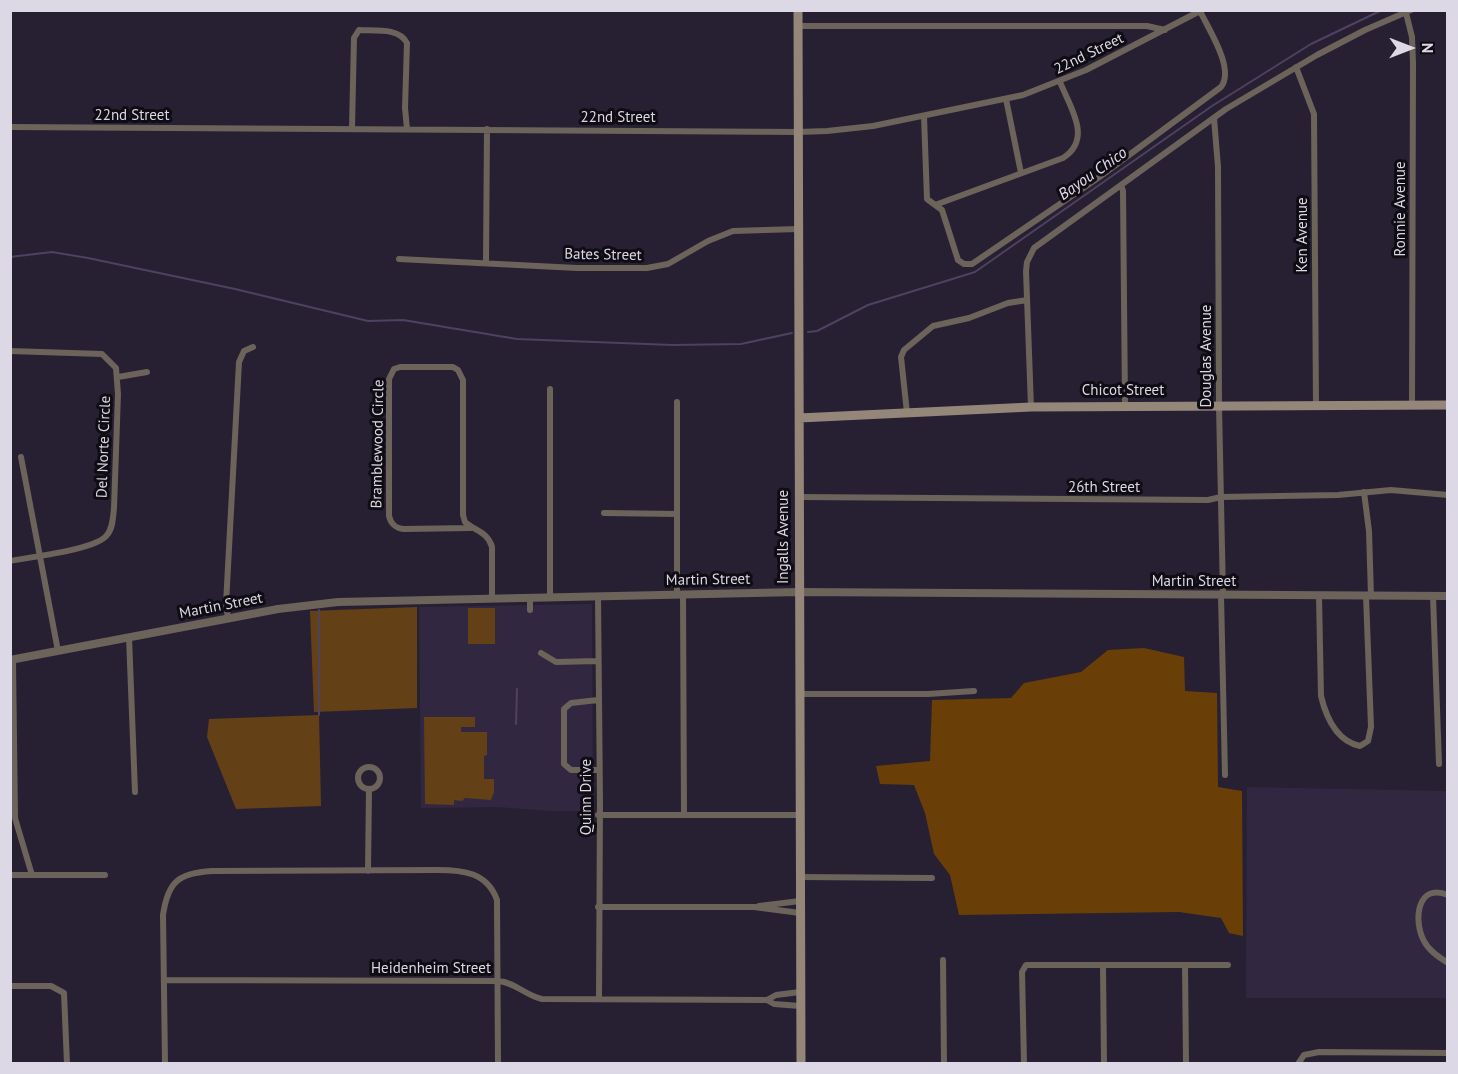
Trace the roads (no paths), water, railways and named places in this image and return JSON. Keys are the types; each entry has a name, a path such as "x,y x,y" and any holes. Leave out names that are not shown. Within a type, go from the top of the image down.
{"main road":[{"name":"Ingalls Avenue","path":"798,10 801,1064"},
{"name":"Chicot Street","path":"799,418 1030,407 1448,405"}],"street":[{"path":"924,116 925,190 928,201 942,210 958,260 964,264 972,264 1042,217 1221,87 1226,78 1224,64 1201,11"},
{"name":"22nd Street","path":"10,127 798,132 856,129 1006,99 1060,82 1201,11"},
{"path":"1030,407 1027,262 1034,248 1214,118 1256,91 1365,30 1408,12"},
{"name":"Ronnie Avenue","path":"1408,12 1413,63 1412,406"},
{"path":"798,26 1147,26 1165,30"},
{"path":"352,128 354,38 359,30 397,34 402,36 407,43 405,108 407,129"},
{"name":"Ken Avenue","path":"1296,67 1314,114 1316,406"},
{"path":"935,205 1063,158 1074,150 1079,131 1060,82"},
{"path":"1006,99 1021,173"},
{"name":"Douglas Avenue","path":"1214,118 1218,178 1225,775"},
{"path":"486,262 487,129"},
{"path":"1121,185 1125,272 1125,406"},
{"name":"Bates Street","path":"399,259 577,268 647,268 668,264 708,241 733,231 798,229"},
{"path":"907,413 901,357 904,350 940,322 969,318 995,307 1027,300"},
{"path":"228,618 226,604 239,362 244,351 253,347"},
{"name":"Del Norte Circle","path":"10,351 98,353 113,363 118,376 114,508 111,530 104,539 96,544 10,561"},
{"name":"Bramblewood Circle","path":"453,367 462,374 463,524 456,528 404,529 390,522 389,379 394,369 453,367"},
{"path":"118,376 147,372"},
{"path":"550,388 550,597"},
{"path":"676,402 684,814"},
{"path":"21,457 58,651"},
{"name":"26th Street","path":"799,497 1208,500 1221,497 1338,495 1391,490 1448,495"},
{"path":"1318,596 1321,696 1324,709 1328,720 1346,739 1360,746 1368,741 1371,727 1369,531 1364,492"},
{"path":"604,513 677,514"},
{"name":"Bramblewood Circle","path":"463,524 484,533 490,540 492,599"},
{"name":"Martin Street","path":"12,660 278,609 338,602 800,592 1448,596"},
{"name":"Quinn Drive","path":"598,596 599,999"},
{"path":"1433,596 1439,764"},
{"path":"530,598 530,610"},
{"path":"129,637 135,792"},
{"path":"540,653 556,662 598,661"},
{"path":"12,660 15,818 32,875"},
{"path":"800,694 928,694 974,691"},
{"path":"598,700 571,703 564,709 564,764 571,770 599,770"},
{"path":"368,871 369,789"},
{"path":"598,815 801,815"},
{"path":"165,1064 163,915 167,894 177,880 188,874 212,871 469,872 482,878 489,885 497,900 498,1064"},
{"path":"10,875 105,875"},
{"path":"800,877 932,878"},
{"path":"1448,895 1442,893 1427,896 1418,907 1417,916 1424,941 1429,949 1448,963"},
{"path":"598,907 754,907 800,901"},
{"path":"754,907 800,914"},
{"path":"943,960 945,1064"},
{"path":"1185,965 1186,1064"},
{"path":"1024,1064 1022,972 1024,967 1228,965"},
{"path":"1103,966 1104,1064"},
{"name":"Heidenheim Street","path":"164,980 498,981 512,984 542,999 767,1000 774,1004 800,1006"},
{"path":"10,986 51,986 60,990 65,997 67,1064"},
{"path":"767,1000 776,995 800,992"},
{"path":"1298,1064 1301,1058 1309,1053 1448,1053"}],"waterway":[{"name":"Bayou Chico","path":"808,332 817,331 868,305 975,272 1212,106 1311,44 1382,10"},
{"path":"10,257 52,252 235,289 368,321 403,320 517,339 672,345 741,344 792,333"},
{"path":"319,610 319,715"},
{"path":"516,724 517,689"}]}
